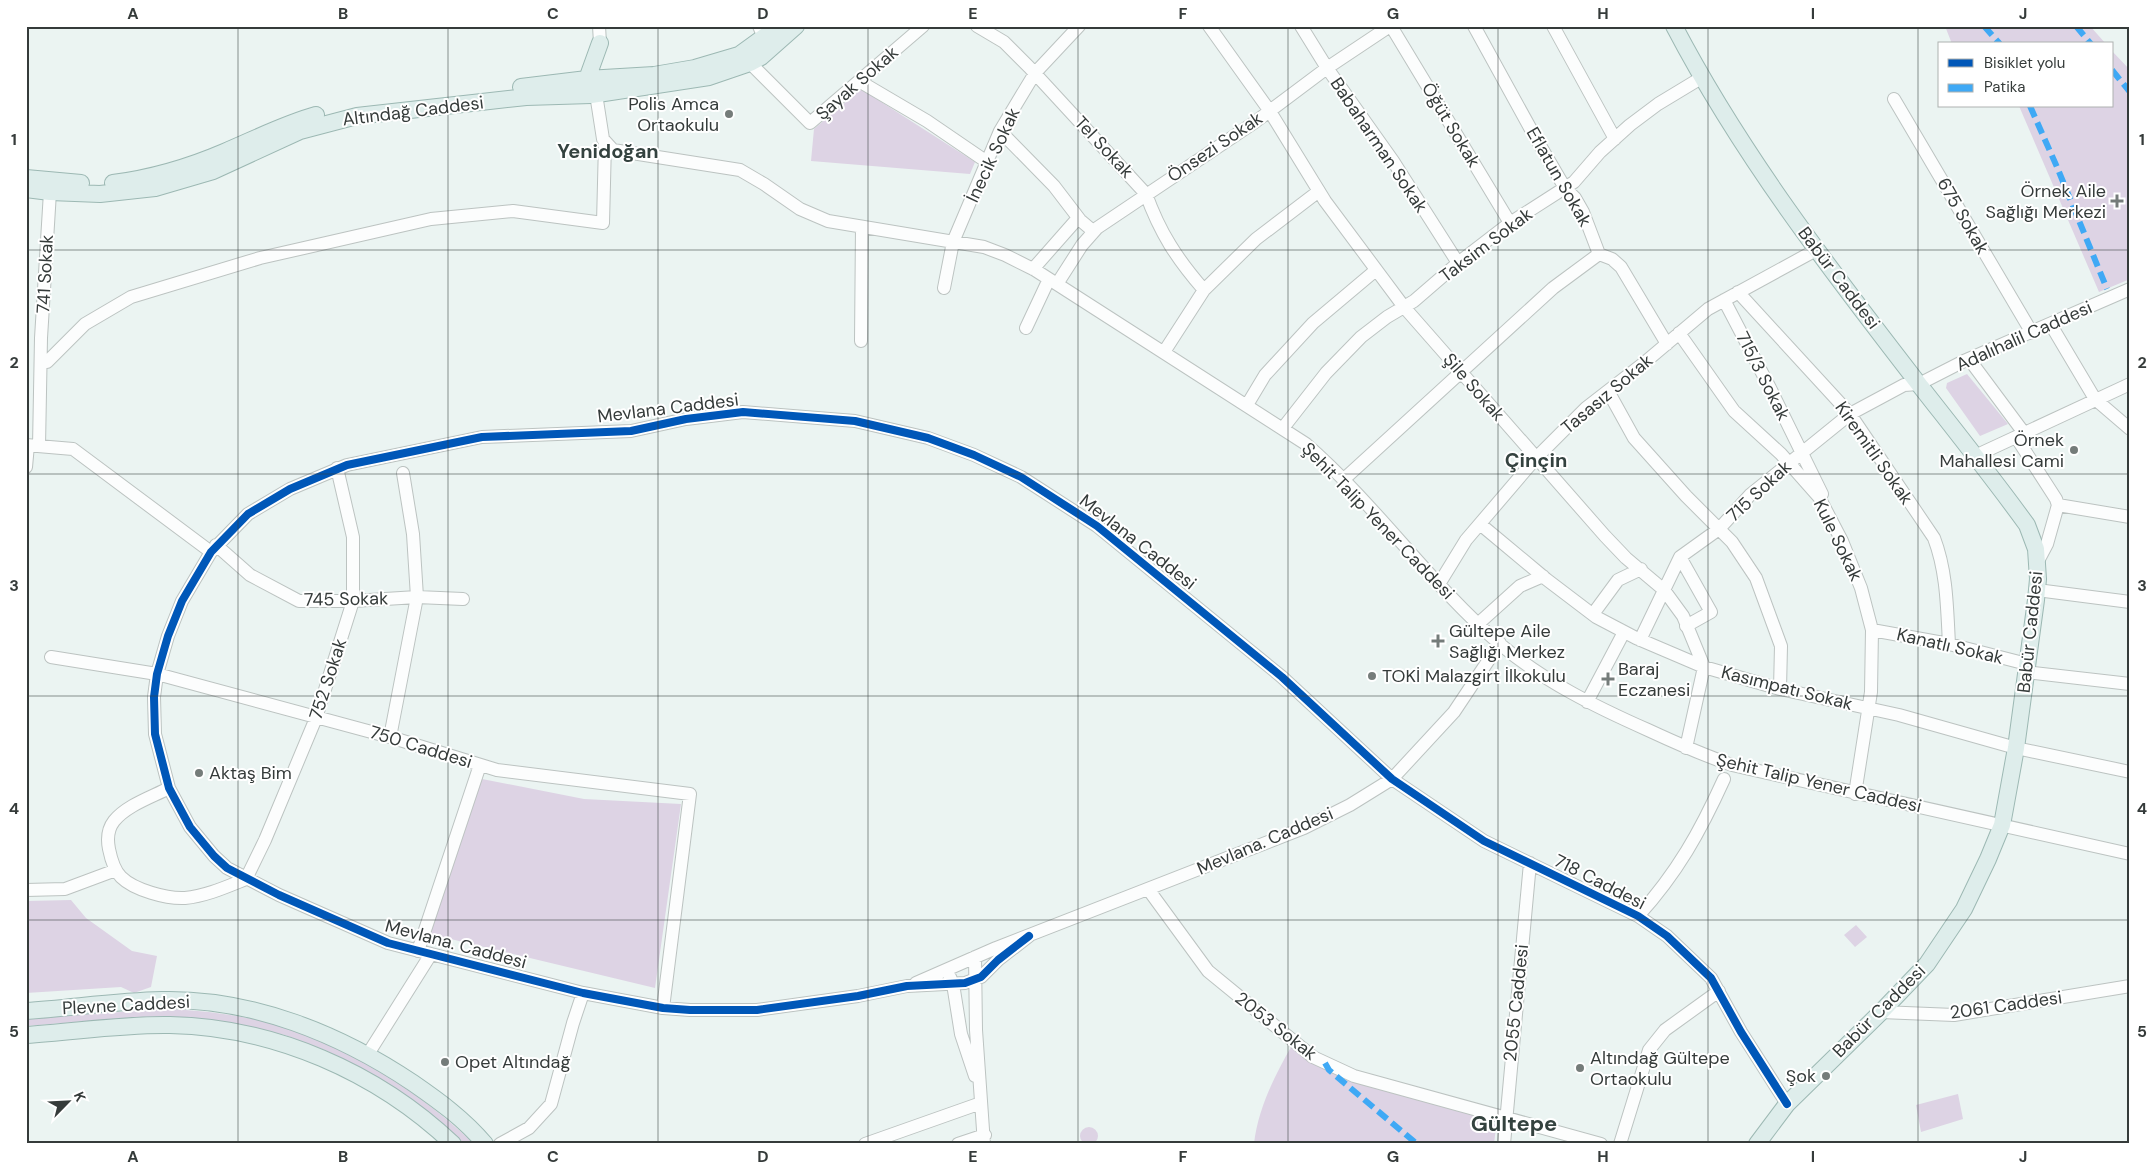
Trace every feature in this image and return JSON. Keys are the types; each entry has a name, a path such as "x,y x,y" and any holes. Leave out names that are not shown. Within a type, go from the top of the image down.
{"main road":[{"name":"Altındağ Caddesi","path":"26,189 100,194 168,185 213,171 293,134 357,116 533,97 596,88 695,68 738,55 762,32 779,26"},
{"name":"Altındağ Caddesi","path":"26,178 77,183 118,182 165,172 196,162 288,124 328,111 357,106 687,82 710,77 750,63 761,57 796,26"},
{"name":"Babür Caddesi","path":"1674,26 1701,78 1754,161 1816,250 2027,525 2034,541 2037,562 2037,590 2027,668 2016,748 2002,825 1964,909 1941,945 1920,971 1882,1012 1788,1104 1757,1144"},
{"path":"596,88 600,43"},
{"name":"Plevne Caddesi","path":"26,1011 162,1000 200,1002 262,1012 342,1040 368,1054 443,1103 485,1144"},
{"name":"Plevne Caddesi","path":"26,1035 172,1025 223,1031 272,1041 316,1055 365,1079 438,1129 453,1144"}],"street":[{"path":"599,26 600,43"},
{"name":"Şayak Sokak","path":"750,63 810,123 923,26"},
{"name":"Tel Sokak","path":"977,26 1004,42 1146,194 1156,220 1178,260 1204,290"},
{"name":"İnecik Sokak","path":"944,288 954,242 1000,131 1035,73 1079,26"},
{"name":"Şile Sokak","path":"1209,26 1269,110 1319,191 1404,307 1604,536 1626,558 1664,590 1683,616 1704,667"},
{"name":"Babaharman Sokak","path":"1301,26 1327,68 1393,161 1458,263"},
{"name":"Önsezi Sokak","path":"1026,328 1053,281 1093,231 1255,122 1327,68 1390,26"},
{"name":"Öğüt Sokak","path":"1390,26 1510,223"},
{"name":"Eflatun Sokak","path":"1474,26 1534,135 1583,212 1599,254"},
{"path":"1554,26 1615,138"},
{"name":"Taksim Sokak","path":"1283,428 1312,389 1343,355 1380,322 1421,296 1458,263 1510,223 1566,188 1580,176 1600,152 1615,138 1658,104 1701,78"},
{"path":"859,81 926,121 987,162"},
{"path":"47,362 85,324 131,297 260,258 431,219 513,211 603,223 605,143 600,130 596,88"},
{"name":"675 Sokak","path":"1894,99 2032,332"},
{"path":"1000,131 1054,186 1078,218 1093,231"},
{"name":"Şehit Talip Yener Caddesi","path":"605,143 613,150 740,170 795,206 828,221 954,242 994,251 1033,269 1247,404 1312,449 1439,584 1500,643 1556,684 1587,702 1686,748 1732,765 2130,854"},
{"path":"1164,352 1204,290 1256,239 1319,191"},
{"name":"741 Sokak","path":"26,466 31,445 41,338 50,192"},
{"path":"1033,269 1078,218"},
{"path":"861,341 862,226"},
{"name":"Tasasız Sokak","path":"1439,584 1466,540 1536,458 1586,408 1708,309 1816,250"},
{"path":"1343,480 1553,288 1599,254 1612,259 1620,268 1667,344"},
{"path":"1247,404 1265,375 1313,323 1376,270"},
{"name":"Adalıhalil Caddesi","path":"1919,384 1969,359 2051,325 2130,289"},
{"name":"Kiremitli Sokak","path":"1738,292 1850,414 1934,538 1941,558 1949,644"},
{"name":"715/3 Sokak","path":"1724,300 1822,493 1828,514"},
{"path":"2051,325 2096,399 2130,429"},
{"name":"Kule Sokak","path":"1679,333 1734,411 1789,462 1819,497 1842,541 1861,588 1872,630 1870,708 1855,794"},
{"path":"1969,359 2020,435 2056,499 2058,505 2048,544 2037,562"},
{"name":"715 Sokak","path":"1640,640 1680,557 1719,529 1750,495 1850,414 1904,385 1919,384"},
{"path":"1975,456 2130,384"},
{"path":"1608,391 1634,438 1686,496 1732,542 1756,578 1773,618 1781,646 1780,690"},
{"name":"Mevlana Caddesi","path":"214,548 258,506 336,468 380,457 482,437 631,431 686,419 743,412 855,422 928,438 974,455 1021,477 1097,526 1282,677 1392,779"},
{"name":"745 Sokak","path":"31,445 73,449 250,575 299,601 353,601 417,597 463,599"},
{"name":"752 Sokak","path":"246,878 265,840 316,718 353,601 353,537 336,468"},
{"path":"390,737 417,597 413,534 403,473"},
{"path":"2058,505 2130,517"},
{"name":"Kasımpatı Sokak","path":"1480,524 1593,614 1640,640 1704,667 1780,690 1870,708 2016,748 2130,772"},
{"name":"Mevlana. Caddesi","path":"214,548 175,617 168,636 157,674 154,697 155,734 169,788 181,812 202,842 227,868 246,878 388,943 583,994 664,1008 690,1010 757,1010 858,996 907,986 953,984 976,979 1029,936"},
{"path":"1680,557 1711,612 1686,626"},
{"path":"1593,614 1618,580 1641,569"},
{"path":"1479,623 1520,586 1543,576"},
{"path":"2037,590 2130,602"},
{"name":"Kanatlı Sokak","path":"1872,630 1949,644 2027,668 2130,684"},
{"path":"1587,702 1624,632"},
{"name":"Mevlana. Caddesi","path":"907,986 975,957 1304,828 1350,805 1392,779 1454,712 1500,643"},
{"name":"750 Caddesi","path":"51,657 157,674 390,737 496,770 690,794 664,1008"},
{"path":"1686,748 1704,667"},
{"path":"418,951 480,765"},
{"name":"718 Caddesi","path":"1392,779 1484,841 1638,916 1668,936 1711,978 1741,1032 1788,1104"},
{"path":"1638,916 1667,882 1704,824 1724,780"},
{"path":"169,788 129,809 113,821 107,839 110,857 121,878 146,892 184,898 215,892 246,878"},
{"name":"2055 Caddesi","path":"1504,1144 1504,1118 1530,863"},
{"path":"26,890 65,889 116,870"},
{"name":"2053 Sokak","path":"1148,889 1208,971 1313,1057 1354,1076 1601,1144"},
{"path":"368,1054 431,954"},
{"path":"958,1144 984,1139 975,1012 975,957"},
{"path":"947,970 953,984 961,1034 980,1090"},
{"name":"2061 Caddesi","path":"1882,1012 1954,1015 2130,986"},
{"path":"1620,1144 1649,1050 1665,1030 1719,991"},
{"path":"500,1144 529,1128 551,1104 573,1023 583,994"},
{"path":"865,1144 981,1103"}],"shaded area":[{"path":"1945,26 2090,26 2104,42 1996,41 1951,42"},
{"path":"2114,53 2130,70 2130,279 2099,292 2020,108 2114,108"},
{"path":"861,89 975,162 970,174 811,161 814,129"},
{"path":"1967,374 2008,424 1980,436 1946,388 1947,383"},
{"path":"482,779 584,799 681,804 655,988 430,934"},
{"path":"71,900 86,918 132,951 157,956 151,987 134,993 121,987 26,993 26,901"},
{"path":"1856,925 1867,937 1855,947 1844,935"},
{"path":"169,1009 220,1013 254,1019 303,1032 342,1050 402,1086 432,1107 474,1144 463,1144 368,1072 325,1050 285,1035 202,1019 174,1017 137,1017 26,1026 26,1018"},
{"path":"1291,1047 1341,1078 1492,1120 1496,1127 1494,1144 1254,1144 1263,1106"},
{"path":"1958,1094 1963,1119 1921,1132 1916,1105"},
{"path":"1089,1127 1095,1130 1098,1136 1095,1142 1089,1145 1083,1142 1080,1136 1083,1130"}],"marked path":[{"path":"1984,26 1998,42"},
{"path":"2076,26 2089,42"},
{"path":"2114,72 2130,92"},
{"path":"2031,108 2107,289"},
{"path":"1325,1063 1329,1070 1417,1144"}],"cycle path":[{"path":"1029,936 998,960 981,977 965,983 907,986 858,996 757,1010 663,1008 583,993 388,943 279,895 227,868 214,856 190,827 169,788 155,734 154,697 157,674 168,636 182,601 211,552 248,514 290,489 347,465 482,437 631,431 686,419 743,412 855,421 928,438 974,455 1021,477 1097,526 1282,677 1392,779 1484,841 1638,916 1667,936 1711,978 1741,1032 1787,1104"}],"place":[{"name":"Polis Amca Ortaokulu","path":"729,114"},
{"name":"Örnek Aile Sağlığı Merkezi","path":"2117,201"},
{"name":"Örnek Mahallesi Cami","path":"2074,450"},
{"name":"Gültepe Aile Sağlığı Merkez","path":"1438,641"},
{"name":"TOKİ Malazgirt İlkokulu","path":"1372,676"},
{"name":"Baraj Eczanesi","path":"1608,679"},
{"name":"Aktaş Bim","path":"199,773"},
{"name":"Opet Altındağ","path":"445,1062"},
{"name":"Altındağ Gültepe Ortaokulu","path":"1580,1068"},
{"name":"Şok","path":"1826,1076"}],"district":[{"name":"Yenidoğan","path":"608,151"},
{"name":"Çinçin","path":"1536,460"},
{"name":"Gültepe","path":"1514,1123"}]}
